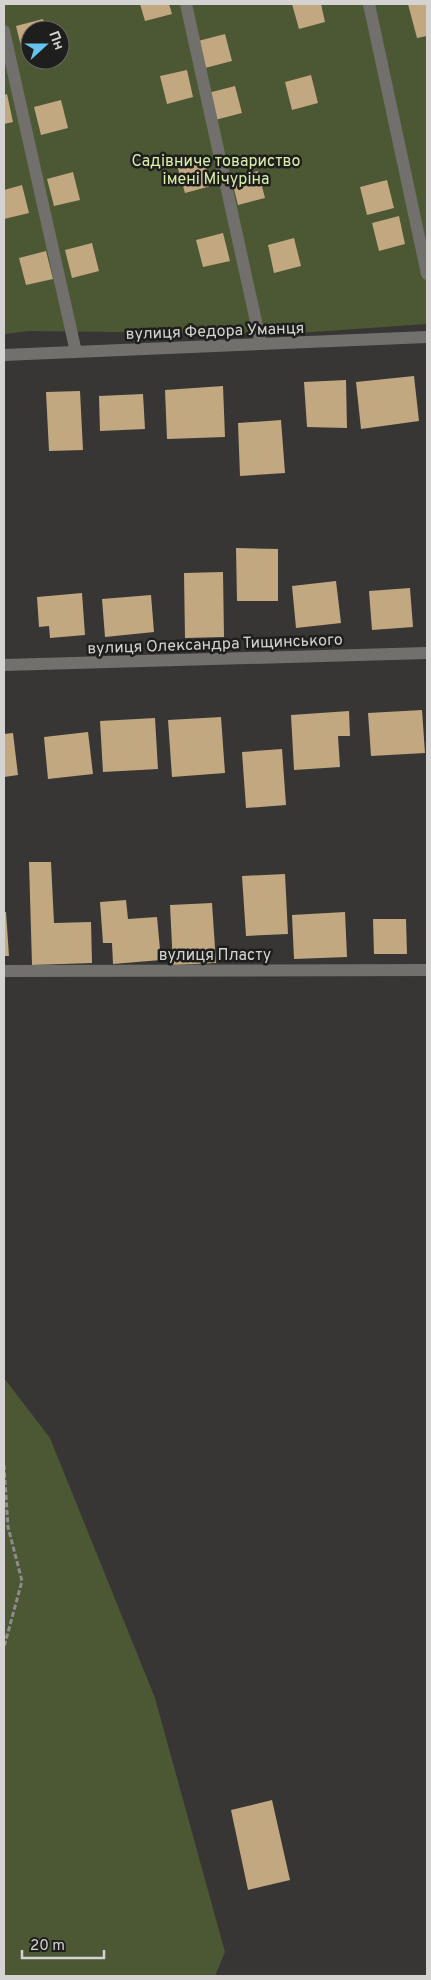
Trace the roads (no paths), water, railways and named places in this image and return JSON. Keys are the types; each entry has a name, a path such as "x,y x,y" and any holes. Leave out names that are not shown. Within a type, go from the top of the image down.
{"street":[{"path":"186,4 261,344"},
{"path":"369,4 427,274"},
{"path":"4,31 76,352"},
{"name":"вулиця Федора Уманця","path":"4,355 427,337"},
{"name":"вулиця Олександра Тищинського","path":"4,664 427,653"},
{"name":"вулиця Пласту","path":"4,971 427,970"}],"park label":[{"name":"Садівниче товариство імені Мічуріна","path":"216,169"}]}
